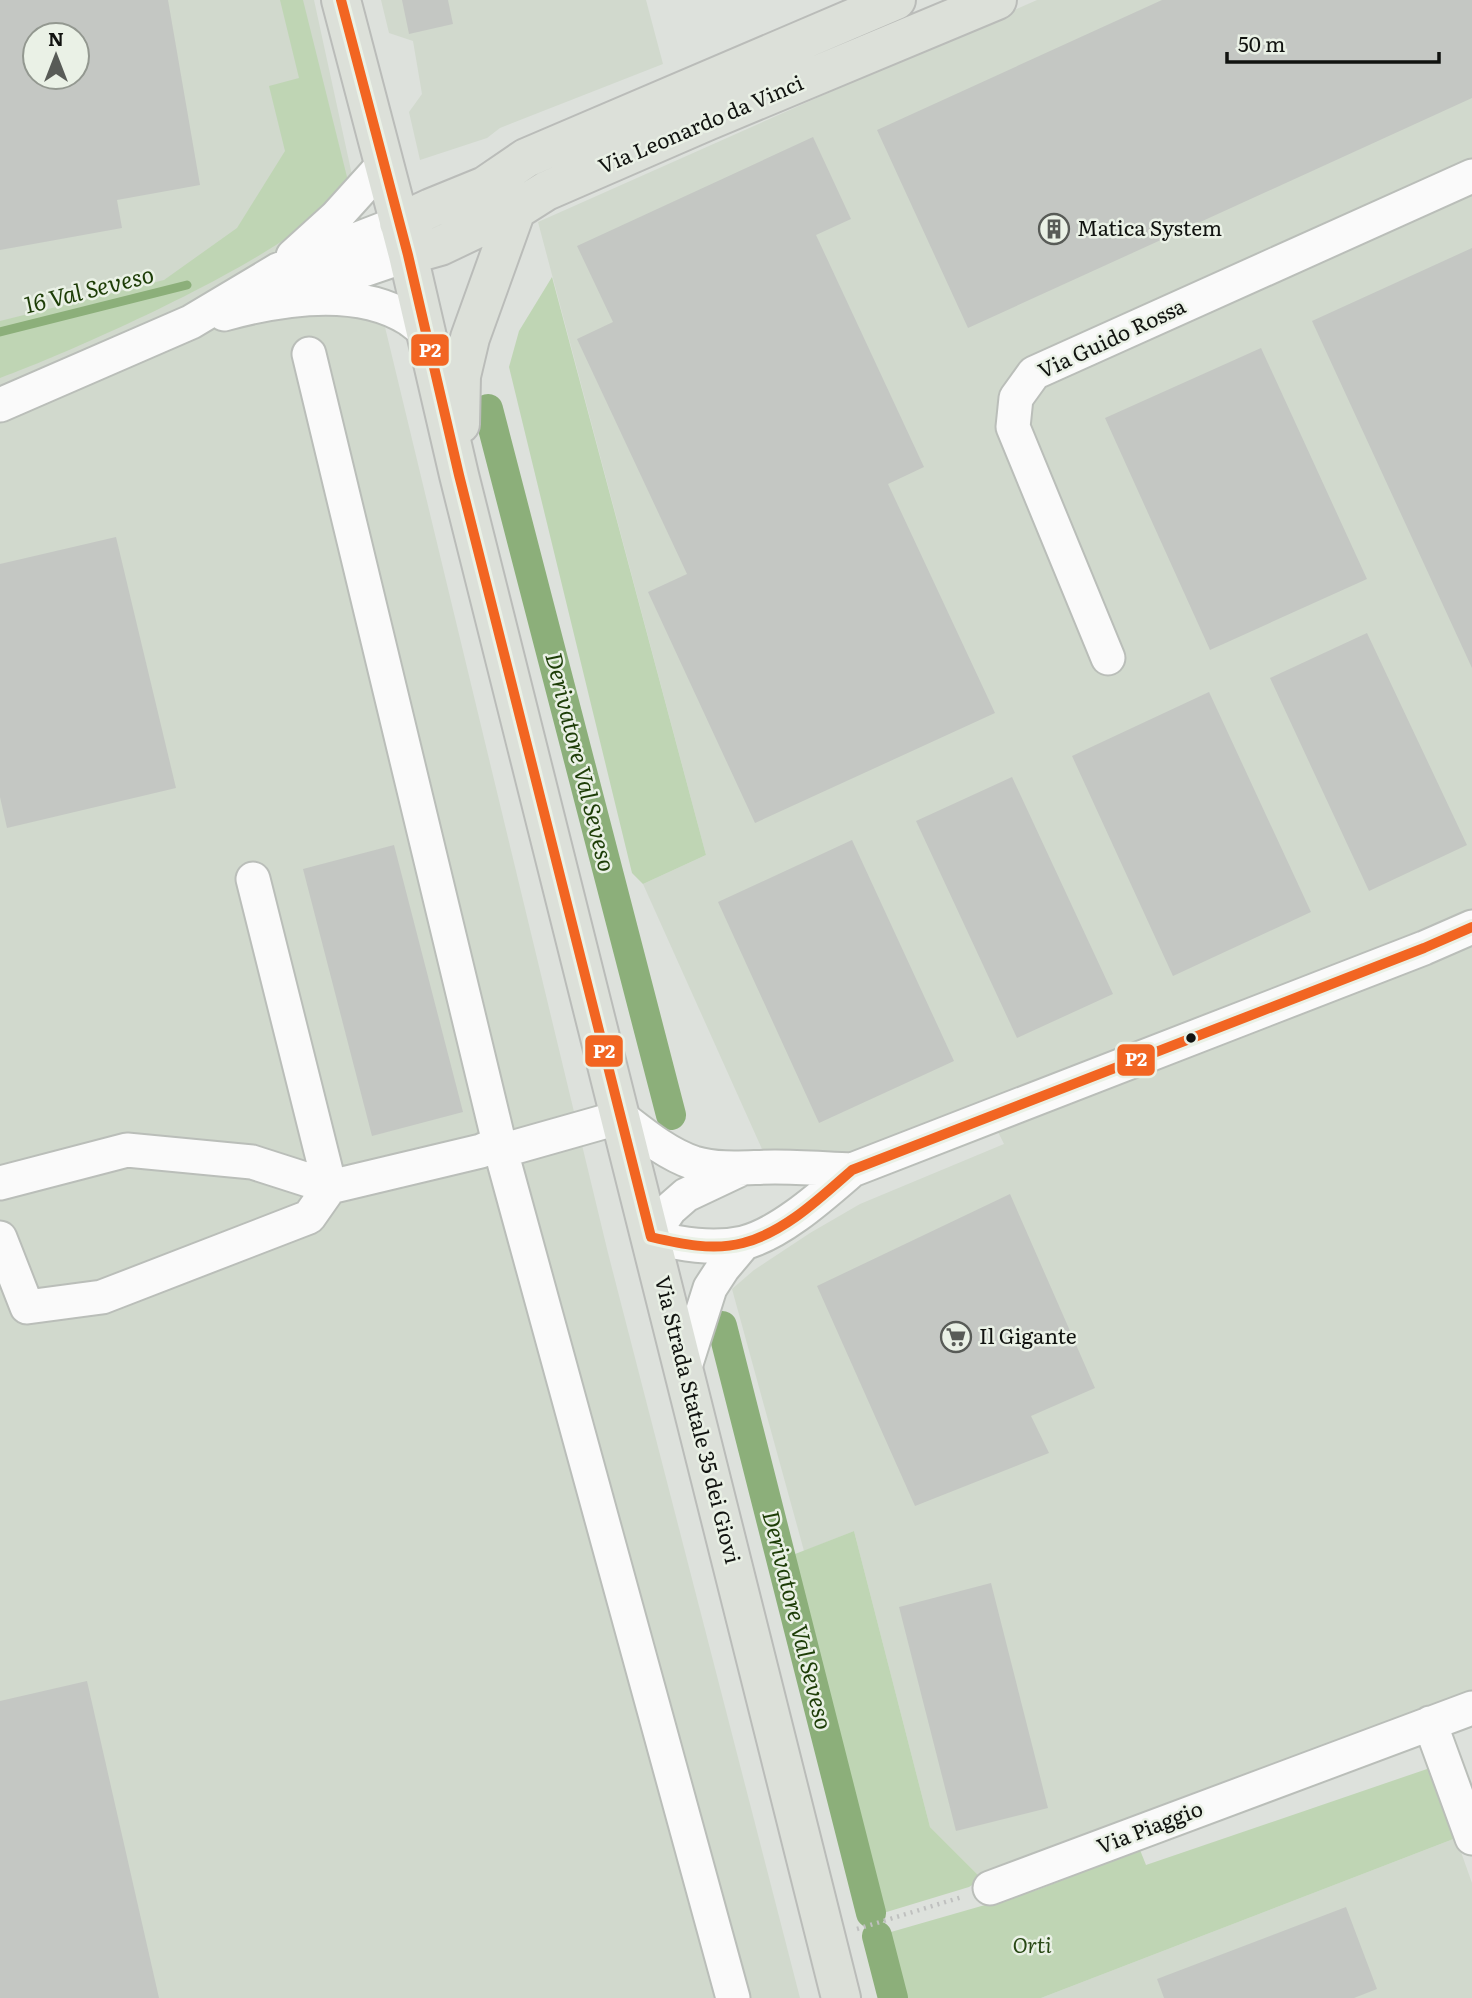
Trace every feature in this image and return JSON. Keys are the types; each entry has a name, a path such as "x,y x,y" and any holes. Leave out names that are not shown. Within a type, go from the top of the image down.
{"main road":[{"path":"341,0 403,239 459,475"},
{"name":"Via Leonardo da Vinci","path":"403,239 431,208 485,186 526,158 897,0"},
{"name":"Via Leonardo da Vinci","path":"403,239 440,246 516,210 546,191 997,0"},
{"path":"459,475 461,376 470,338 516,210"},
{"name":"Via Strada Statale 35 dei Giovi","path":"459,475 841,1998"}],"street":[{"path":"0,405 191,322 278,270 336,217 383,165"},
{"name":"Via Guido Rossa","path":"1108,658 1013,427 1016,398 1034,373 1472,176"},
{"path":"278,270 403,239"},
{"path":"191,322 259,304 403,239"},
{"path":"259,304 313,299 372,303 408,318 426,332"},
{"path":"309,354 500,1147 733,1998"},
{"path":"0,1238 27,1307 102,1297 309,1217 330,1187 253,879"},
{"path":"741,1169 686,1195 670,1209 651,1237 693,1245 744,1243 796,1216 852,1170 1472,927"},
{"path":"0,1183 127,1150 252,1163 330,1187 621,1117 676,1155 715,1168 852,1170"},
{"path":"684,1370 710,1288 744,1243"},
{"name":"Via Piaggio","path":"990,1888 1472,1708"},
{"path":"1430,1723 1472,1838"}],"path":[{"path":"825,1938 990,1888"}],"shaded area":[{"path":"0,0 314,0 385,327 608,1253 800,1998 0,1998"},
{"path":"381,0 646,0 663,64 500,128 487,138 420,160 409,112 422,94 413,41 389,33"},
{"path":"1037,0 1472,0 1472,909 854,1159 766,1158 643,884 706,855 538,222"},
{"path":"1472,944 1472,1702 982,1879 930,1827 854,1531 804,1551 732,1289 754,1270 860,1204 1004,1144 998,1132"},
{"path":"1456,1838 1472,1883 1472,1998 1041,1998"}],"green space":[{"path":"280,0 303,0 347,177 331,202 297,231 249,262 193,292 79,346 0,378 0,321 164,280 237,228 285,151 269,86 299,78"},
{"path":"552,277 706,855 643,884 632,873 509,367 519,331"},
{"path":"854,1531 930,1827 982,1879 969,1887 880,1914 790,1556"},
{"name":"Orti","path":"1430,1768 1456,1838 1041,1998 900,1998 884,1934 1037,1890 1140,1850 1146,1865"}],"building":[{"path":"0,0 168,0 200,185 117,200 122,228 0,250"},
{"path":"402,0 448,0 453,24 409,34"},
{"name":"Matica System","path":"1162,0 1472,0 1472,98 968,328 877,130"},
{"path":"813,137 851,219 816,235 924,467 888,484 995,713 755,823 648,592 687,574 577,339 613,322 577,246"},
{"path":"1472,248 1472,668 1312,321"},
{"path":"1261,348 1367,579 1210,650 1105,418"},
{"path":"116,537 176,788 7,828 0,797 0,564"},
{"path":"1367,633 1467,845 1369,891 1270,678"},
{"path":"1209,692 1311,912 1173,976 1072,756"},
{"path":"1012,777 1113,994 1017,1038 916,821"},
{"path":"852,840 954,1061 819,1123 718,902"},
{"path":"394,845 463,1112 372,1136 303,869"},
{"name":"Il Gigante","path":"1010,1194 1095,1388 1031,1416 1049,1453 915,1506 817,1286"},
{"path":"991,1583 1048,1808 956,1831 899,1607"},
{"path":"87,1681 159,1998 0,1998 0,1701"},
{"path":"1346,1907 1377,1989 1354,1998 1164,1998 1157,1979"}],"waterway":[{"name":"16 Val Seveso","path":"0,332 187,285"},
{"name":"Derivatore Val Seveso","path":"488,409 671,1115"},
{"name":"Derivatore Val Seveso","path":"722,1326 871,1913"},
{"name":"Derivatore Val Seveso","path":"877,1936 893,1998"}],"transit line":[{"name":"P2","path":"341,0 408,255 459,475 651,1237 709,1246 732,1245 758,1238 801,1213 852,1170 1472,927"}],"place":[{"name":"Matica System","path":"1054,229"},
{"name":"Il Gigante","path":"956,1337"}]}
